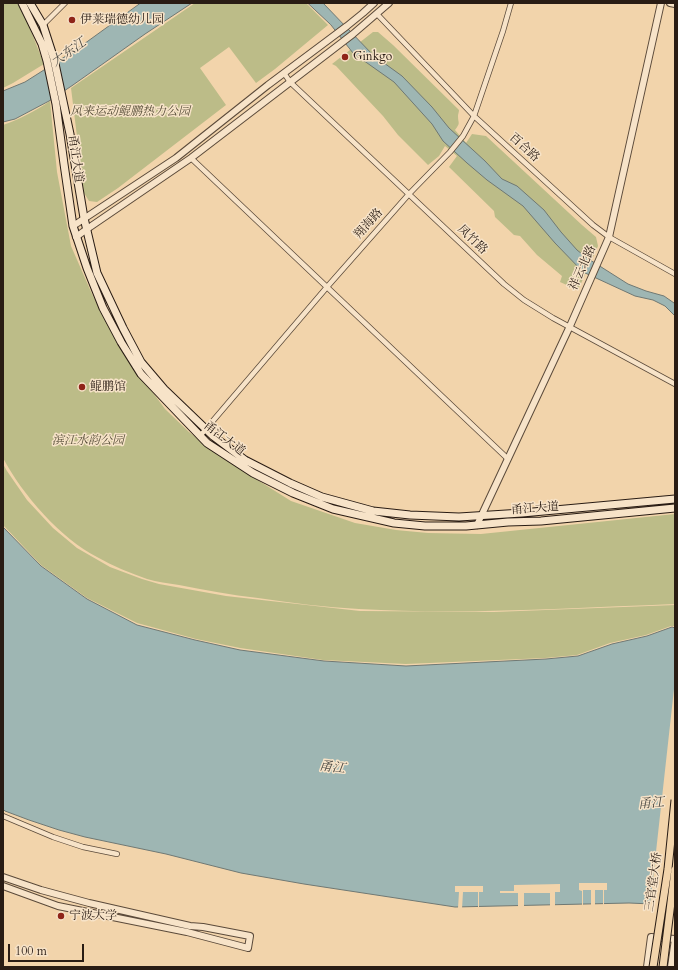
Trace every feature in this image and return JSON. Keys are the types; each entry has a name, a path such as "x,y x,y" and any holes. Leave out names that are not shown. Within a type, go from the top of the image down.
{"main road":[{"name":"甬江大道","path":"22,3 42,44 48,68 60,103 97,273 123,328 142,362 164,389 213,436 245,460 290,483 322,497 374,511 410,515 459,517 522,513 675,499"},
{"name":"甬江大道","path":"30,3 43,25 55,63 60,103 64,164 73,226 87,268 121,342 142,374 207,443 253,473 293,493 333,509 394,523 425,526 466,526 675,508"},
{"name":"三官堂大桥","path":"653,967 668,869 675,800"},
{"name":"三官堂大桥","path":"663,967 675,870"}],"street":[{"path":"43,25 65,3"},
{"path":"73,226 176,158 374,3"},
{"path":"76,237 191,158 353,34 389,3"},
{"name":"翔海路","path":"200,436 327,287 409,194 450,152 463,136 474,116 504,31 511,3"},
{"name":"祥云北路","path":"477,525 570,326 609,237 661,3"},
{"path":"670,3 675,4"},
{"name":"百合路","path":"377,14 474,116 587,220 609,237 675,274"},
{"name":"凤竹路","path":"284,73 290,82 509,288 524,300 553,318 675,384"},
{"path":"191,158 508,459"},
{"path":"3,816 53,837 83,847 117,854"},
{"path":"3,877 40,890 89,903 190,926 250,936 248,948 187,932 58,906 3,886"},
{"path":"647,967 651,937 675,939 671,967"}],"green space":[{"path":"3,3 17,3 25,16 44,64 3,88"},
{"name":"风来运动鲲鹏热力公园","path":"195,3 306,3 328,25 256,83 229,47 200,68 226,105 118,188 97,202 89,201 84,193 71,88"},
{"path":"373,32 378,32 393,45 459,110 459,124 455,130 466,143 472,134 486,136 596,237 598,246 578,290 560,282 562,276 537,255 520,236 514,235 495,217 494,211 449,167 457,156 445,146 439,156 428,165 398,135 383,116 336,66 332,64"},
{"name":"滨江水韵公园","path":"50,101 57,172 71,246 92,294 112,333 134,367 165,409 189,432 232,464 291,501 355,523 396,530 428,533 481,534 675,514 675,604 477,611 398,611 308,605 228,594 147,579 103,560 83,549 70,539 56,527 32,500 11,472 3,458 3,125 39,108"},
{"path":"3,464 27,500 53,528 77,548 110,567 159,584 226,596 360,611 494,612 675,605 675,626 646,635 610,643 577,655 545,658 406,664 323,660 240,648 196,639 137,623 87,598 41,565 3,525"}],"water":[{"path":"141,3 192,3 49,101 15,119 3,122 3,91 25,82 77,49"},
{"path":"308,3 323,3 373,55 402,76 432,107 449,128 502,179 517,186 544,210 577,250 628,284 664,296 675,304 675,316 665,306 653,300 635,296 583,272 555,243 523,206 487,180 443,141 432,124 394,82 353,53 331,25"},
{"name":"甬江","path":"3,527 41,566 87,599 137,625 240,650 324,661 406,666 546,659 578,656 612,644 647,636 672,627 675,628 675,905 629,903 455,907 241,873 166,854 85,837 59,830 5,811 3,809"}],"pier":[{"path":"675,680 675,907 650,906"},
{"path":"579,883 607,883 607,890 604,890 604,905 603,890 595,890 595,906 591,906 591,890 583,890 582,906 582,891 579,890"},
{"path":"560,884 560,892 555,892 555,907 550,907 550,893 524,893 524,907 518,908 518,893 500,893 500,891 514,891 514,885"},
{"path":"455,886 483,886 483,892 479,892 479,908 478,892 463,892 462,909 458,908 459,892 455,892"}],"place":[{"name":"伊莱瑞德幼儿园","path":"72,20"},
{"name":"Ginkgo","path":"345,57"},
{"name":"鲲鹏馆","path":"82,387"},
{"name":"宁波大学","path":"61,916"}],"water label":[{"name":"大东江","path":"69,53"}]}
